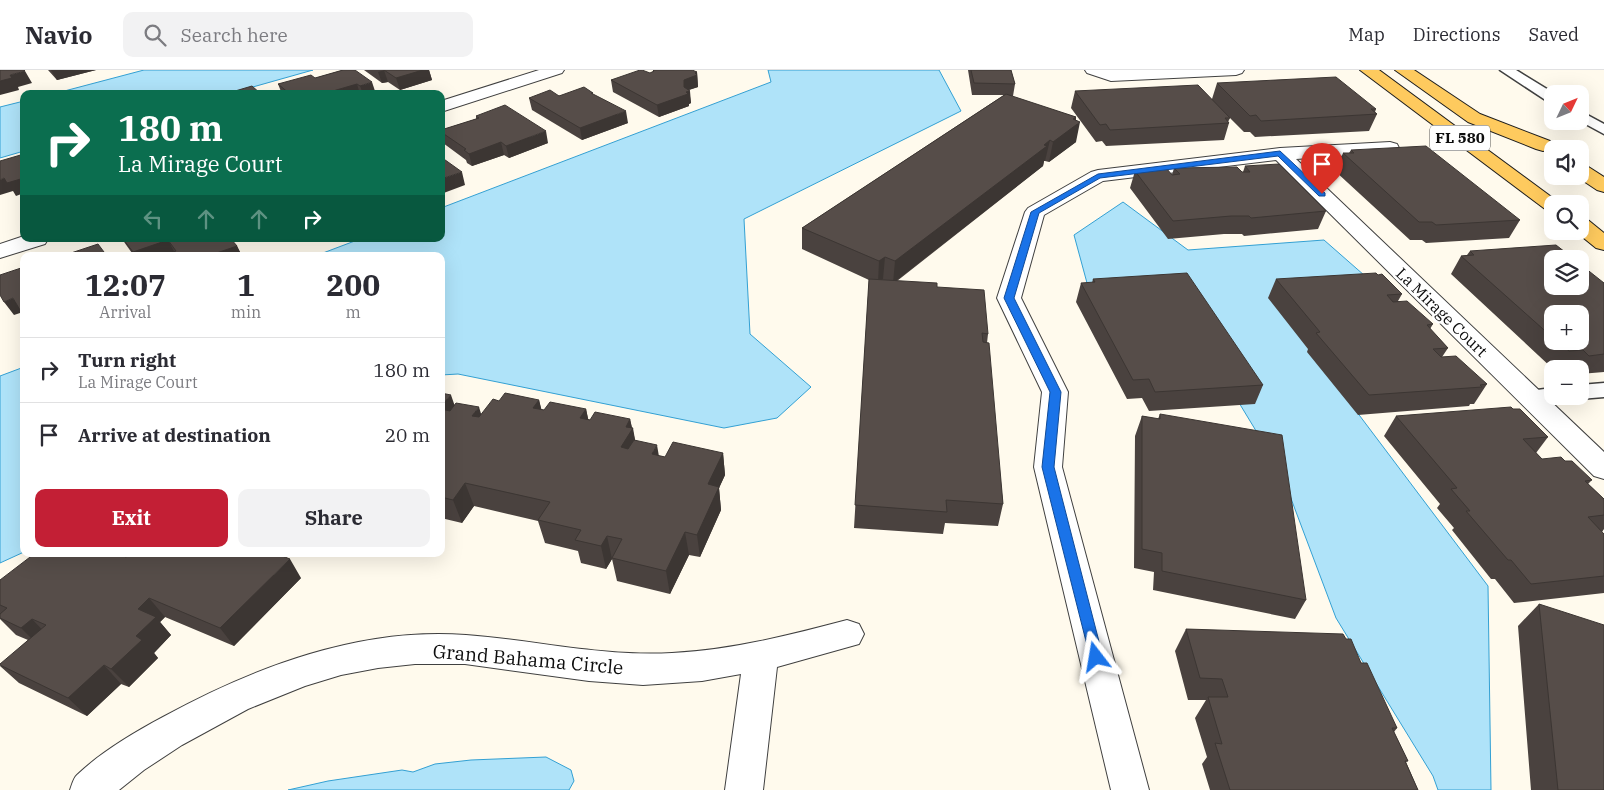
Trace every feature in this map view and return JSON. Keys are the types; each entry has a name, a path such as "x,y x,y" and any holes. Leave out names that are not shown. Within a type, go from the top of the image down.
{"main road":[{"name":"FL 580","path":"1368,70 1544,199"},
{"path":"1403,70 1474,118 1544,146"},
{"name":"FL 580","path":"1432,70 1544,145"},
{"path":"1589,176 1604,186"},
{"path":"1589,232 1604,243"}],"street":[{"path":"445,106 556,70"},
{"path":"1093,70 1111,76 1236,70"},
{"path":"1130,790 1048,467 1055,392 1009,298 1035,212 1098,176 1280,154 1390,148"},
{"name":"La Mirage Court","path":"1280,154 1541,396 1600,460"},
{"path":"0,251 28,242"},
{"name":"Grand Bahama Circle","path":"89,790 135,754 185,723 247,692 279,679 332,662 415,649 453,648 616,668 647,669 709,664 761,655 847,634"},
{"path":"744,790 761,655"}],"lane":[{"path":"1507,70 1544,93"},
{"path":"1589,121 1604,130"},
{"path":"1589,391 1604,390"}],"water":[{"path":"144,70 313,70 242,90 68,90"},
{"path":"768,70 939,70 961,111 744,219 750,334 811,387 777,418 724,428 458,374 445,375 445,252 326,252 352,242 445,242 445,206 771,82"},
{"path":"20,102 20,152 0,158 0,107"},
{"path":"1123,202 1188,250 1324,240 1397,304 1271,298 1488,586 1491,790 1438,790 1433,776 1336,618 1281,472 1176,299 1090,294 1074,235"},
{"path":"20,368 20,554 0,563 0,376"},
{"path":"546,757 571,770 574,781 569,790 288,790 328,781 402,770 413,772 435,764 471,760"}],"building":[{"path":"0,70 25,71 10,75 12,78 0,81"},
{"path":"343,70 355,70 372,82 336,90 285,90 278,84 311,75 315,78"},
{"path":"384,70 423,70 396,78"},
{"path":"640,70 650,73 653,70 692,70 697,72 695,73 697,75 684,80 684,87 690,91 686,92 688,94 657,105 611,80"},
{"path":"971,70 1011,70 1015,84 974,83"},
{"path":"1336,77 1376,109 1371,109 1377,114 1261,121 1256,115 1250,116 1217,83"},
{"path":"1198,85 1230,118 1225,118 1229,123 1110,130 1106,124 1100,125 1075,91"},
{"path":"252,86 256,90 238,90"},
{"path":"584,87 593,93 591,93 626,111 580,128 529,98 550,90 559,96"},
{"path":"1006,94 1076,117 1073,119 1080,122 1053,142 1050,140 1044,145 1047,146 895,261 885,257 879,261 802,228"},
{"path":"505,105 546,131 506,146 501,142 469,154 464,150 466,149 445,135 445,129 479,118 476,116"},
{"path":"1426,146 1520,220 1436,225 1432,222 1419,222 1343,153 1354,153 1351,150"},
{"path":"20,155 20,179 7,183 4,178 0,180 0,161"},
{"path":"445,160 462,172 445,178"},
{"path":"1279,164 1326,211 1251,218 1249,216 1231,216 1173,221 1135,171 1167,169 1172,175 1180,174 1174,168 1237,167 1242,172 1250,172 1245,166"},
{"path":"125,242 162,242 133,252"},
{"path":"169,242 234,242 237,246 220,252 173,252 176,251"},
{"path":"98,244 104,252 74,252"},
{"path":"1556,245 1562,250 1544,250 1544,295 1589,295 1589,271 1604,283 1604,354 1589,356 1583,350 1589,350 1589,305 1544,305 1544,330 1461,256 1474,255 1470,251"},
{"path":"20,268 20,310 13,298 4,302 0,295 0,275"},
{"path":"1187,273 1263,385 1155,392 1149,379 1133,380 1081,283 1095,282 1093,279"},
{"path":"1376,273 1378,275 1382,274 1402,294 1387,295 1393,302 1407,301 1433,324 1427,325 1448,348 1433,349 1441,357 1456,356 1487,384 1480,385 1482,387 1369,395 1316,333 1320,332 1276,279"},
{"path":"869,279 937,283 937,287 984,290 988,334 982,333 983,342 989,343 1003,504 946,500 947,512 855,505"},
{"path":"505,393 539,400 533,408 544,410 550,402 586,409 580,418 590,420 595,412 630,419 626,427 633,428 621,447 628,449 634,440 657,445 652,454 665,457 673,442 723,453 708,484 719,487 697,535 685,532 666,571 612,558 622,539 607,536 601,546 575,540 581,530 538,520 550,502 465,483 453,500 445,498 445,410 450,411 456,403 479,407 472,416 479,417 493,399 499,401"},
{"path":"445,394 451,395 445,402"},
{"path":"1511,407 1513,409 1520,409 1548,437 1523,439 1542,459 1561,457 1565,461 1572,461 1592,480 1585,481 1604,499 1604,515 1588,517 1604,534 1604,576 1531,584 1466,511 1470,511 1451,489 1457,488 1396,416"},
{"path":"1160,414 1282,435 1306,600 1162,571 1162,553 1142,549 1142,416 1160,419"},
{"path":"30,557 285,557 290,559 220,628 149,598 138,609 156,617 136,636 142,640 111,669 104,665 68,698 0,665 46,625 32,619 21,628 0,618 0,614 7,608 0,605 0,580"},
{"path":"1539,604 1604,625 1604,790 1558,790"},
{"path":"1186,629 1343,634 1346,639 1351,639 1361,663 1367,663 1397,728 1392,728 1408,761 1405,761 1418,790 1230,790 1215,743 1222,744 1208,697 1228,697 1222,679 1200,678"}],"route":[{"path":"1096,657 1048,467 1055,392 1009,298 1035,212 1098,176 1280,154 1322,194"}]}
